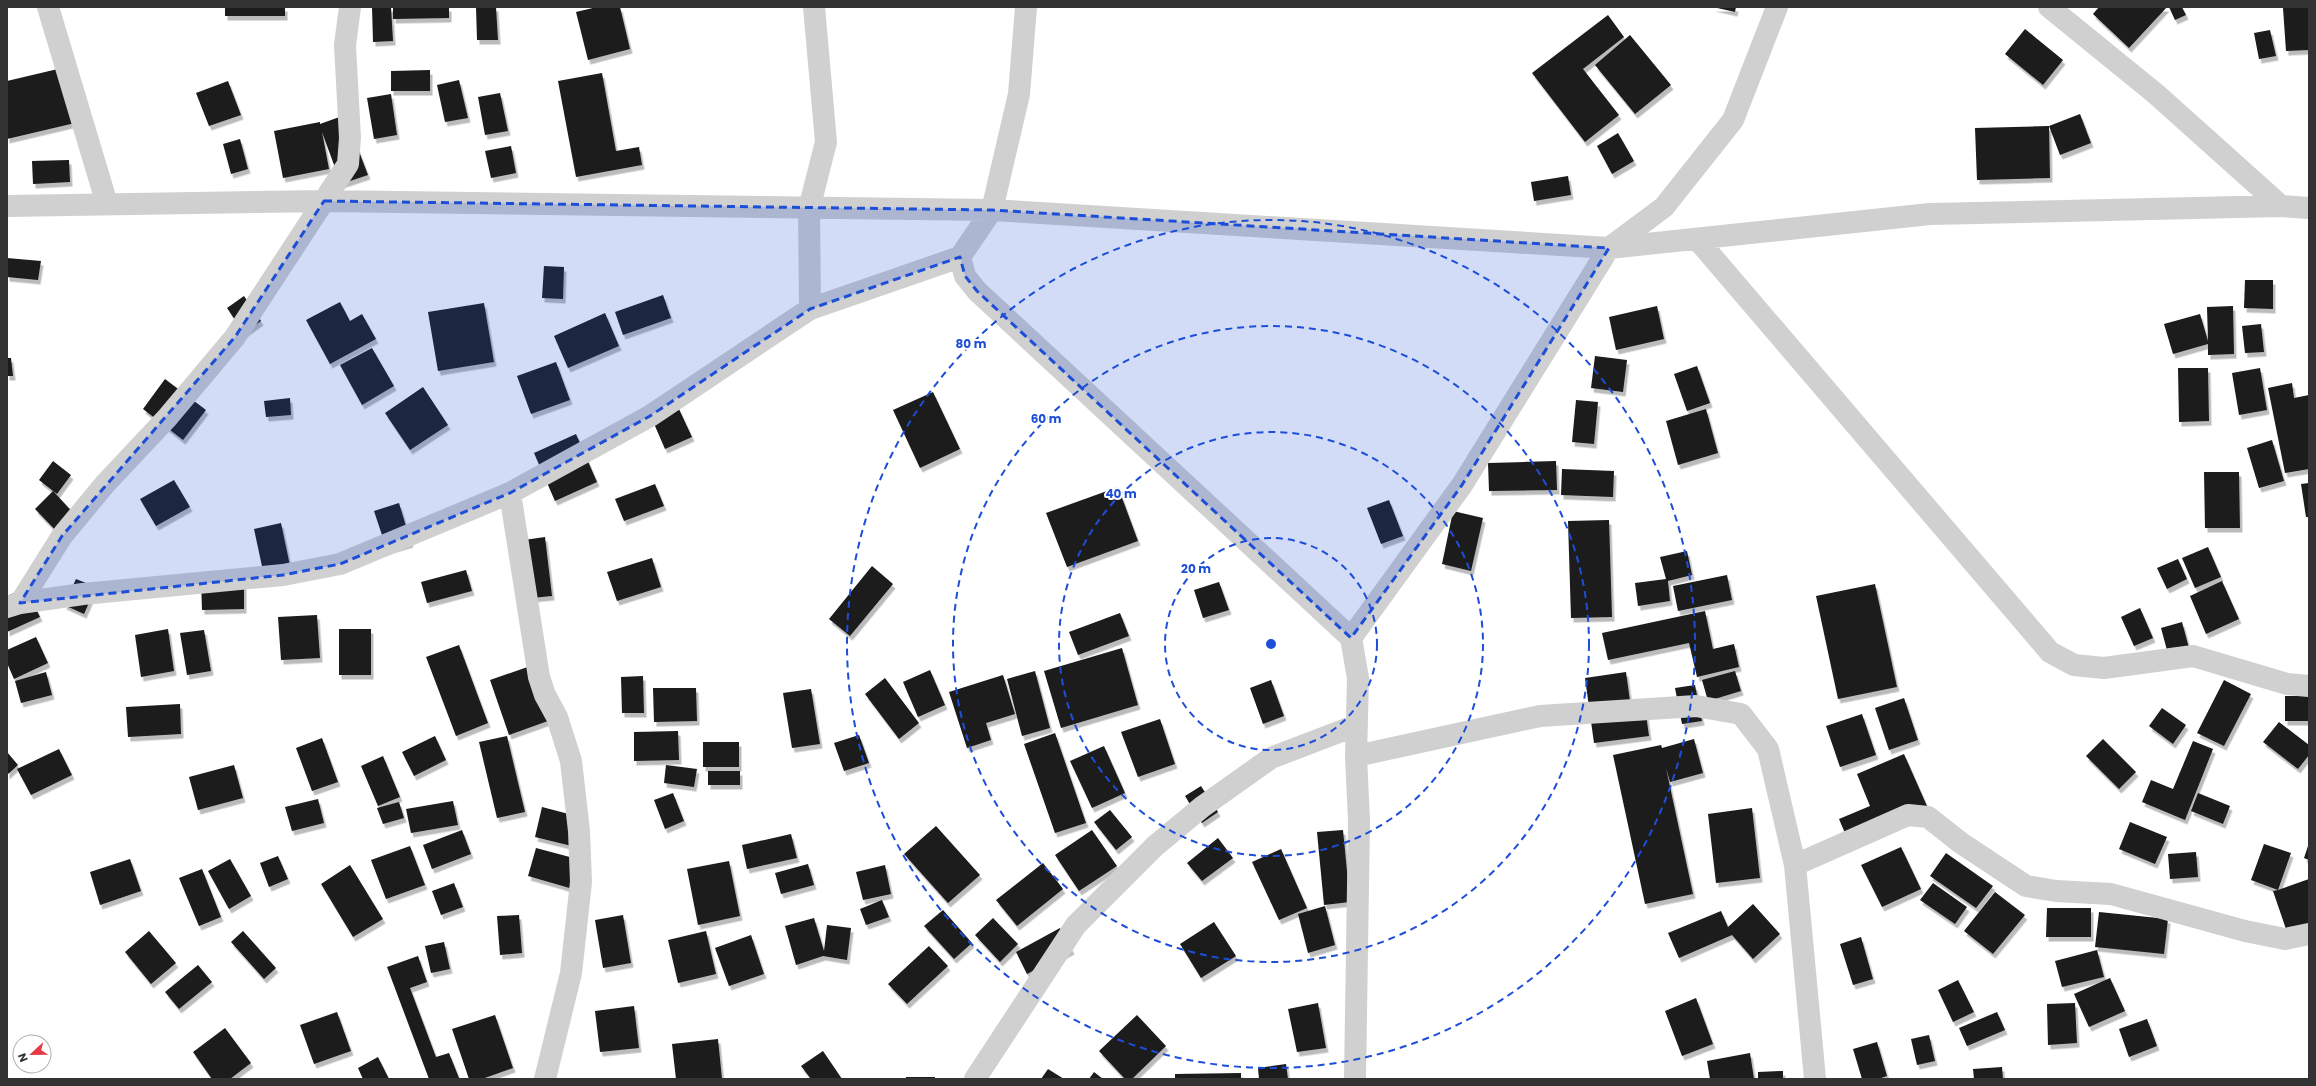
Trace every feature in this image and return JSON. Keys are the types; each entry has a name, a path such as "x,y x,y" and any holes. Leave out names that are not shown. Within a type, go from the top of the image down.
{"street":[{"path":"48,7 107,204"},
{"path":"13,605 62,536 105,484 166,418 235,337 348,164 350,138 345,45 350,7"},
{"path":"810,309 809,209 826,142 814,7"},
{"path":"13,605 83,594 283,575 340,564 510,493 650,416 810,309 960,257 992,210 1019,94 1026,7"},
{"path":"1351,638 1462,485 1609,248 1664,207 1733,120 1777,7"},
{"path":"2049,7 2156,94 2281,206"},
{"path":"7,206 324,202 992,210 1609,248 1930,214 2281,206 2309,208"},
{"path":"1697,239 2050,652 2074,665 2104,668 2193,656 2287,684 2309,686"},
{"path":"960,257 965,276 977,291 1351,638 1358,678 1356,756 1359,821 1355,1079"},
{"path":"510,493 539,677 545,695 558,717 571,761 579,831 581,882 570,973 545,1079"},
{"path":"1356,756 1540,716 1696,706 1741,714 1768,749 1795,864 1815,1079"},
{"path":"975,1079 1076,925 1155,846 1202,808 1271,758 1357,725"},
{"path":"1795,864 1908,816 1928,817 1961,843 2026,886 2056,891 2111,894 2246,931 2285,939 2309,934"}],"highlighted area":[{"path":"324,201 992,210 1609,248 1462,485 1351,638 977,291 965,276 960,257 810,309 650,416 510,493 340,564 283,575 20,603 62,536 235,337"}],"building":[{"path":"225,7 285,7 285,16 225,16"},
{"path":"372,7 391,7 393,41 373,42"},
{"path":"393,7 449,7 449,18 393,19"},
{"path":"476,7 496,7 498,40 477,40"},
{"path":"597,7 620,7 630,49 588,60 576,12"},
{"path":"1713,7 1736,7 1735,12"},
{"path":"2099,7 2167,7 2129,48 2093,14"},
{"path":"2169,7 2182,7 2186,15 2175,20"},
{"path":"2309,7 2309,50 2286,51 2283,8"},
{"path":"1608,15 1624,37 1583,69 1619,115 1585,142 1532,73"},
{"path":"2025,29 2063,60 2043,85 2005,54"},
{"path":"2270,30 2276,56 2259,59 2254,33"},
{"path":"1630,35 1671,85 1635,114 1595,65"},
{"path":"62,68 75,123 7,139 7,81"},
{"path":"430,70 430,91 391,91 391,71"},
{"path":"602,73 616,151 639,147 642,165 576,177 558,81"},
{"path":"459,80 468,118 445,122 437,85"},
{"path":"228,81 241,115 209,126 196,93"},
{"path":"500,93 508,131 485,135 478,97"},
{"path":"391,94 397,135 374,139 367,98"},
{"path":"2080,114 2091,143 2060,155 2049,126"},
{"path":"345,115 368,175 341,184 322,132 329,169 283,178 274,131 320,122 320,124"},
{"path":"2049,126 2050,178 1977,180 1975,128"},
{"path":"1618,133 1634,161 1612,174 1597,146"},
{"path":"240,139 248,169 231,174 223,144"},
{"path":"511,146 516,173 491,178 485,151"},
{"path":"69,160 70,182 33,184 32,161"},
{"path":"1568,176 1571,195 1534,201 1531,182"},
{"path":"7,258 41,261 38,280 7,277"},
{"path":"544,266 564,267 563,299 542,298"},
{"path":"2245,280 2273,280 2273,309 2244,308"},
{"path":"663,295 671,318 623,335 615,312"},
{"path":"244,296 261,321 244,333 227,308"},
{"path":"340,302 350,321 362,314 376,339 330,364 306,320"},
{"path":"484,303 494,362 438,371 428,312"},
{"path":"1657,306 1664,339 1616,350 1609,317"},
{"path":"2233,306 2234,354 2208,355 2208,344 2173,354 2164,324 2200,314 2208,341 2207,307"},
{"path":"605,313 619,346 568,368 554,336"},
{"path":"2261,324 2264,352 2245,353 2242,326"},
{"path":"372,348 394,386 362,405 340,365"},
{"path":"1595,356 1627,360 1623,392 1591,388"},
{"path":"7,358 11,358 13,376 7,376"},
{"path":"556,362 570,400 531,414 517,376"},
{"path":"1697,366 1710,403 1687,411 1674,374"},
{"path":"2178,368 2208,368 2209,421 2179,422"},
{"path":"2260,368 2267,410 2239,415 2232,373"},
{"path":"165,379 206,410 183,440 143,409"},
{"path":"2292,383 2294,398 2309,395 2309,469 2285,473 2268,388"},
{"path":"423,387 448,425 410,450 385,413"},
{"path":"933,392 960,449 920,468 893,410"},
{"path":"290,398 291,415 266,417 264,401"},
{"path":"1576,400 1598,402 1594,444 1572,442"},
{"path":"678,407 692,437 665,449 652,419"},
{"path":"1706,409 1718,453 1678,465 1666,421"},
{"path":"576,434 597,482 555,501 534,453"},
{"path":"2272,440 2284,481 2259,488 2247,448"},
{"path":"53,461 71,475 57,494 39,480"},
{"path":"1556,461 1557,490 1489,491 1488,463"},
{"path":"1562,469 1614,471 1613,497 1561,495"},
{"path":"2204,472 2239,472 2240,528 2205,528"},
{"path":"174,480 190,507 156,526 140,499"},
{"path":"2309,483 2309,517 2306,517 2301,484"},
{"path":"655,484 664,506 624,521 615,499"},
{"path":"1118,487 1138,541 1067,567 1046,513"},
{"path":"53,491 81,521 63,538 35,509"},
{"path":"1389,500 1403,536 1381,544 1367,508"},
{"path":"399,503 411,543 387,550 374,511"},
{"path":"1453,511 1483,518 1471,571 1442,564"},
{"path":"1609,520 1612,617 1571,618 1568,521"},
{"path":"281,523 290,566 263,571 254,529"},
{"path":"545,537 552,596 531,598 524,540"},
{"path":"2208,547 2221,577 2195,588 2182,558"},
{"path":"1687,551 1692,575 1668,581 1670,601 1638,606 1635,583 1666,579 1660,557"},
{"path":"652,558 661,587 617,601 607,572"},
{"path":"2178,559 2187,579 2167,589 2157,568"},
{"path":"872,566 893,584 850,636 829,619"},
{"path":"466,570 472,591 427,603 421,582"},
{"path":"1727,575 1732,600 1678,611 1673,586"},
{"path":"76,579 96,587 84,614 64,605"},
{"path":"244,579 244,609 202,610 201,580"},
{"path":"2222,581 2239,619 2206,634 2190,596"},
{"path":"1219,582 1229,610 1203,618 1194,590"},
{"path":"1875,584 1897,687 1838,699 1816,596"},
{"path":"26,588 40,617 7,632 7,596"},
{"path":"2140,608 2153,638 2134,646 2121,617"},
{"path":"1705,611 1713,649 1734,644 1739,667 1697,677 1689,643 1608,660 1602,633"},
{"path":"1120,613 1129,636 1078,655 1069,632"},
{"path":"317,615 320,658 281,660 278,617"},
{"path":"2182,622 2189,648 2168,654 2161,628"},
{"path":"168,629 174,671 141,677 135,635"},
{"path":"339,629 371,629 371,675 339,675"},
{"path":"204,630 211,671 187,675 180,633"},
{"path":"36,637 48,663 14,679 7,663 7,650"},
{"path":"459,645 488,723 456,736 426,657"},
{"path":"1122,648 1138,705 1061,728 1044,671"},
{"path":"539,663 559,717 509,735 490,680"},
{"path":"930,670 945,705 918,717 903,682"},
{"path":"1035,671 1050,728 1022,736 1007,679"},
{"path":"1735,671 1741,691 1708,701 1702,680"},
{"path":"46,672 52,695 21,703 15,681"},
{"path":"1626,672 1630,701 1644,700 1649,736 1594,743 1585,678"},
{"path":"1003,675 1015,714 986,723 991,740 967,748 949,692"},
{"path":"643,676 644,713 622,713 621,677"},
{"path":"885,678 919,723 899,739 865,694"},
{"path":"1271,680 1284,716 1263,724 1250,688"},
{"path":"2224,680 2251,694 2224,746 2197,733"},
{"path":"1695,685 1702,721 1682,724 1675,688"},
{"path":"653,688 696,688 697,721 654,722"},
{"path":"811,689 820,744 792,748 783,693"},
{"path":"2285,696 2309,696 2309,721 2285,721"},
{"path":"1904,698 1918,740 1889,750 1875,708"},
{"path":"180,704 181,734 128,737 126,707"},
{"path":"2162,708 2186,725 2173,744 2149,726"},
{"path":"1862,714 1876,755 1840,767 1826,726"},
{"path":"1160,719 1175,764 1138,777 1121,732"},
{"path":"2279,722 2309,745 2309,755 2298,769 2263,742"},
{"path":"678,731 679,760 634,761 634,732"},
{"path":"1055,733 1086,823 1055,833 1024,744"},
{"path":"859,735 869,763 844,771 834,743"},
{"path":"435,736 446,760 414,776 402,752"},
{"path":"507,736 525,812 497,818 479,742"},
{"path":"322,738 338,782 312,791 296,748"},
{"path":"1694,739 1703,773 1670,782 1666,768 1693,894 1645,904 1613,755 1661,745 1662,748"},
{"path":"2103,739 2136,772 2119,789 2086,756"},
{"path":"2193,741 2213,749 2185,820 2142,802 2151,780 2173,789"},
{"path":"703,742 739,742 739,767 703,767"},
{"path":"1104,746 1125,793 1092,808 1070,761"},
{"path":"59,749 72,775 31,795 17,769"},
{"path":"7,752 18,765 7,775"},
{"path":"1904,754 1927,806 1848,840 1839,819 1870,806 1857,774"},
{"path":"383,756 400,797 378,806 361,766"},
{"path":"234,765 243,798 198,810 189,777"},
{"path":"666,765 697,769 694,787 664,783"},
{"path":"708,771 740,771 740,785 708,785"},
{"path":"1201,786 1218,812 1202,823 1185,796"},
{"path":"673,793 684,821 665,829 654,800"},
{"path":"2198,793 2230,806 2223,824 2191,811"},
{"path":"318,799 324,823 292,831 285,807"},
{"path":"453,801 458,825 411,833 406,809"},
{"path":"399,802 404,818 383,824 377,808"},
{"path":"542,807 584,818 576,847 535,837"},
{"path":"1752,808 1760,878 1716,883 1708,814"},
{"path":"1110,810 1132,837 1116,850 1094,822"},
{"path":"2130,822 2167,837 2155,864 2119,849"},
{"path":"936,826 980,875 948,903 904,854"},
{"path":"462,830 471,854 432,869 423,845"},
{"path":"1092,830 1117,866 1079,891 1055,855"},
{"path":"1343,830 1350,902 1324,905 1317,832"},
{"path":"791,834 797,858 747,869 742,845"},
{"path":"1218,838 1233,858 1202,881 1187,863"},
{"path":"2309,843 2309,860 2304,858"},
{"path":"2264,844 2291,853 2278,890 2251,880"},
{"path":"410,846 425,885 386,899 371,860"},
{"path":"1901,847 1921,889 1882,907 1861,865"},
{"path":"536,848 581,860 573,889 528,876"},
{"path":"1281,849 1307,908 1279,920 1252,862"},
{"path":"2196,852 2198,877 2170,879 2168,854"},
{"path":"1946,853 1993,886 1976,908 1930,876"},
{"path":"278,856 288,879 269,887 260,863"},
{"path":"130,859 141,891 100,905 90,872"},
{"path":"230,859 251,896 229,909 208,871"},
{"path":"729,861 740,916 698,925 687,869"},
{"path":"1043,863 1063,889 1017,926 996,900"},
{"path":"808,864 814,885 781,894 775,873"},
{"path":"350,865 383,919 353,937 321,884"},
{"path":"885,865 891,894 863,900 856,872"},
{"path":"202,869 221,917 199,926 179,878"},
{"path":"2309,879 2309,928 2288,935 2273,891"},
{"path":"454,883 463,907 441,915 432,891"},
{"path":"1933,883 1967,907 1955,924 1920,900"},
{"path":"1995,892 2025,915 1993,954 1964,931"},
{"path":"882,900 889,917 866,925 860,909"},
{"path":"1753,904 1780,934 1753,959 1732,935 1679,958 1668,933 1721,911 1728,927"},
{"path":"1325,906 1335,945 1308,953 1298,914"},
{"path":"2047,908 2091,908 2091,937 2046,937"},
{"path":"943,910 972,943 954,959 924,926"},
{"path":"2099,912 2168,919 2164,954 2095,947"},
{"path":"519,915 522,953 500,955 497,916"},
{"path":"623,915 631,963 603,968 595,920"},
{"path":"814,918 824,951 827,925 851,928 847,960 823,956 796,965 785,926"},
{"path":"993,918 1018,944 1000,962 975,935"},
{"path":"1214,922 1236,956 1201,978 1180,944"},
{"path":"1060,928 1072,950 1027,974 1016,952"},
{"path":"149,931 176,963 151,984 125,952"},
{"path":"243,931 276,968 264,979 231,942"},
{"path":"706,931 716,974 678,983 668,940"},
{"path":"751,935 764,974 729,986 715,948"},
{"path":"1861,937 1873,979 1853,985 1840,944"},
{"path":"444,942 450,969 431,973 425,946"},
{"path":"929,946 948,966 907,1004 888,984"},
{"path":"2097,950 2104,977 2062,987 2055,961"},
{"path":"418,956 427,982 410,988 436,1057 449,1053 459,1078 456,1079 429,1079 387,967"},
{"path":"198,965 212,982 179,1009 165,992"},
{"path":"2110,978 2125,1011 2089,1027 2074,994"},
{"path":"1958,980 1974,1012 1953,1022 1938,990"},
{"path":"1696,998 1713,1044 1682,1056 1665,1011"},
{"path":"1318,1003 1326,1048 1297,1052 1288,1009"},
{"path":"2075,1003 2077,1043 2048,1045 2047,1004"},
{"path":"634,1006 639,1048 600,1052 595,1011"},
{"path":"337,1012 351,1051 314,1064 300,1025"},
{"path":"1997,1012 2005,1030 1967,1046 1959,1028"},
{"path":"495,1015 513,1068 482,1079 469,1079 452,1029"},
{"path":"1137,1015 1166,1046 1132,1079 1125,1079 1099,1051"},
{"path":"2147,1019 2157,1046 2129,1057 2119,1029"},
{"path":"225,1028 251,1063 230,1079 212,1079 193,1052"},
{"path":"1929,1035 1935,1061 1917,1065 1911,1039"},
{"path":"718,1039 722,1079 676,1079 672,1044"},
{"path":"1877,1042 1887,1076 1878,1079 1862,1079 1853,1049"},
{"path":"823,1051 842,1079 811,1079 801,1066"},
{"path":"1750,1053 1754,1079 1710,1079 1707,1061"},
{"path":"378,1057 389,1079 363,1079 358,1068"},
{"path":"1286,1064 1288,1079 1259,1079 1258,1068"},
{"path":"2002,1067 2003,1079 1974,1079 1973,1069"},
{"path":"1048,1069 1064,1079 1041,1079"},
{"path":"1783,1071 1783,1079 1758,1079 1758,1072"},
{"path":"1094,1072 1103,1079 1089,1079"},
{"path":"1241,1073 1241,1079 1175,1079 1175,1074"},
{"path":"906,1077 935,1077 935,1079 906,1079"}]}
